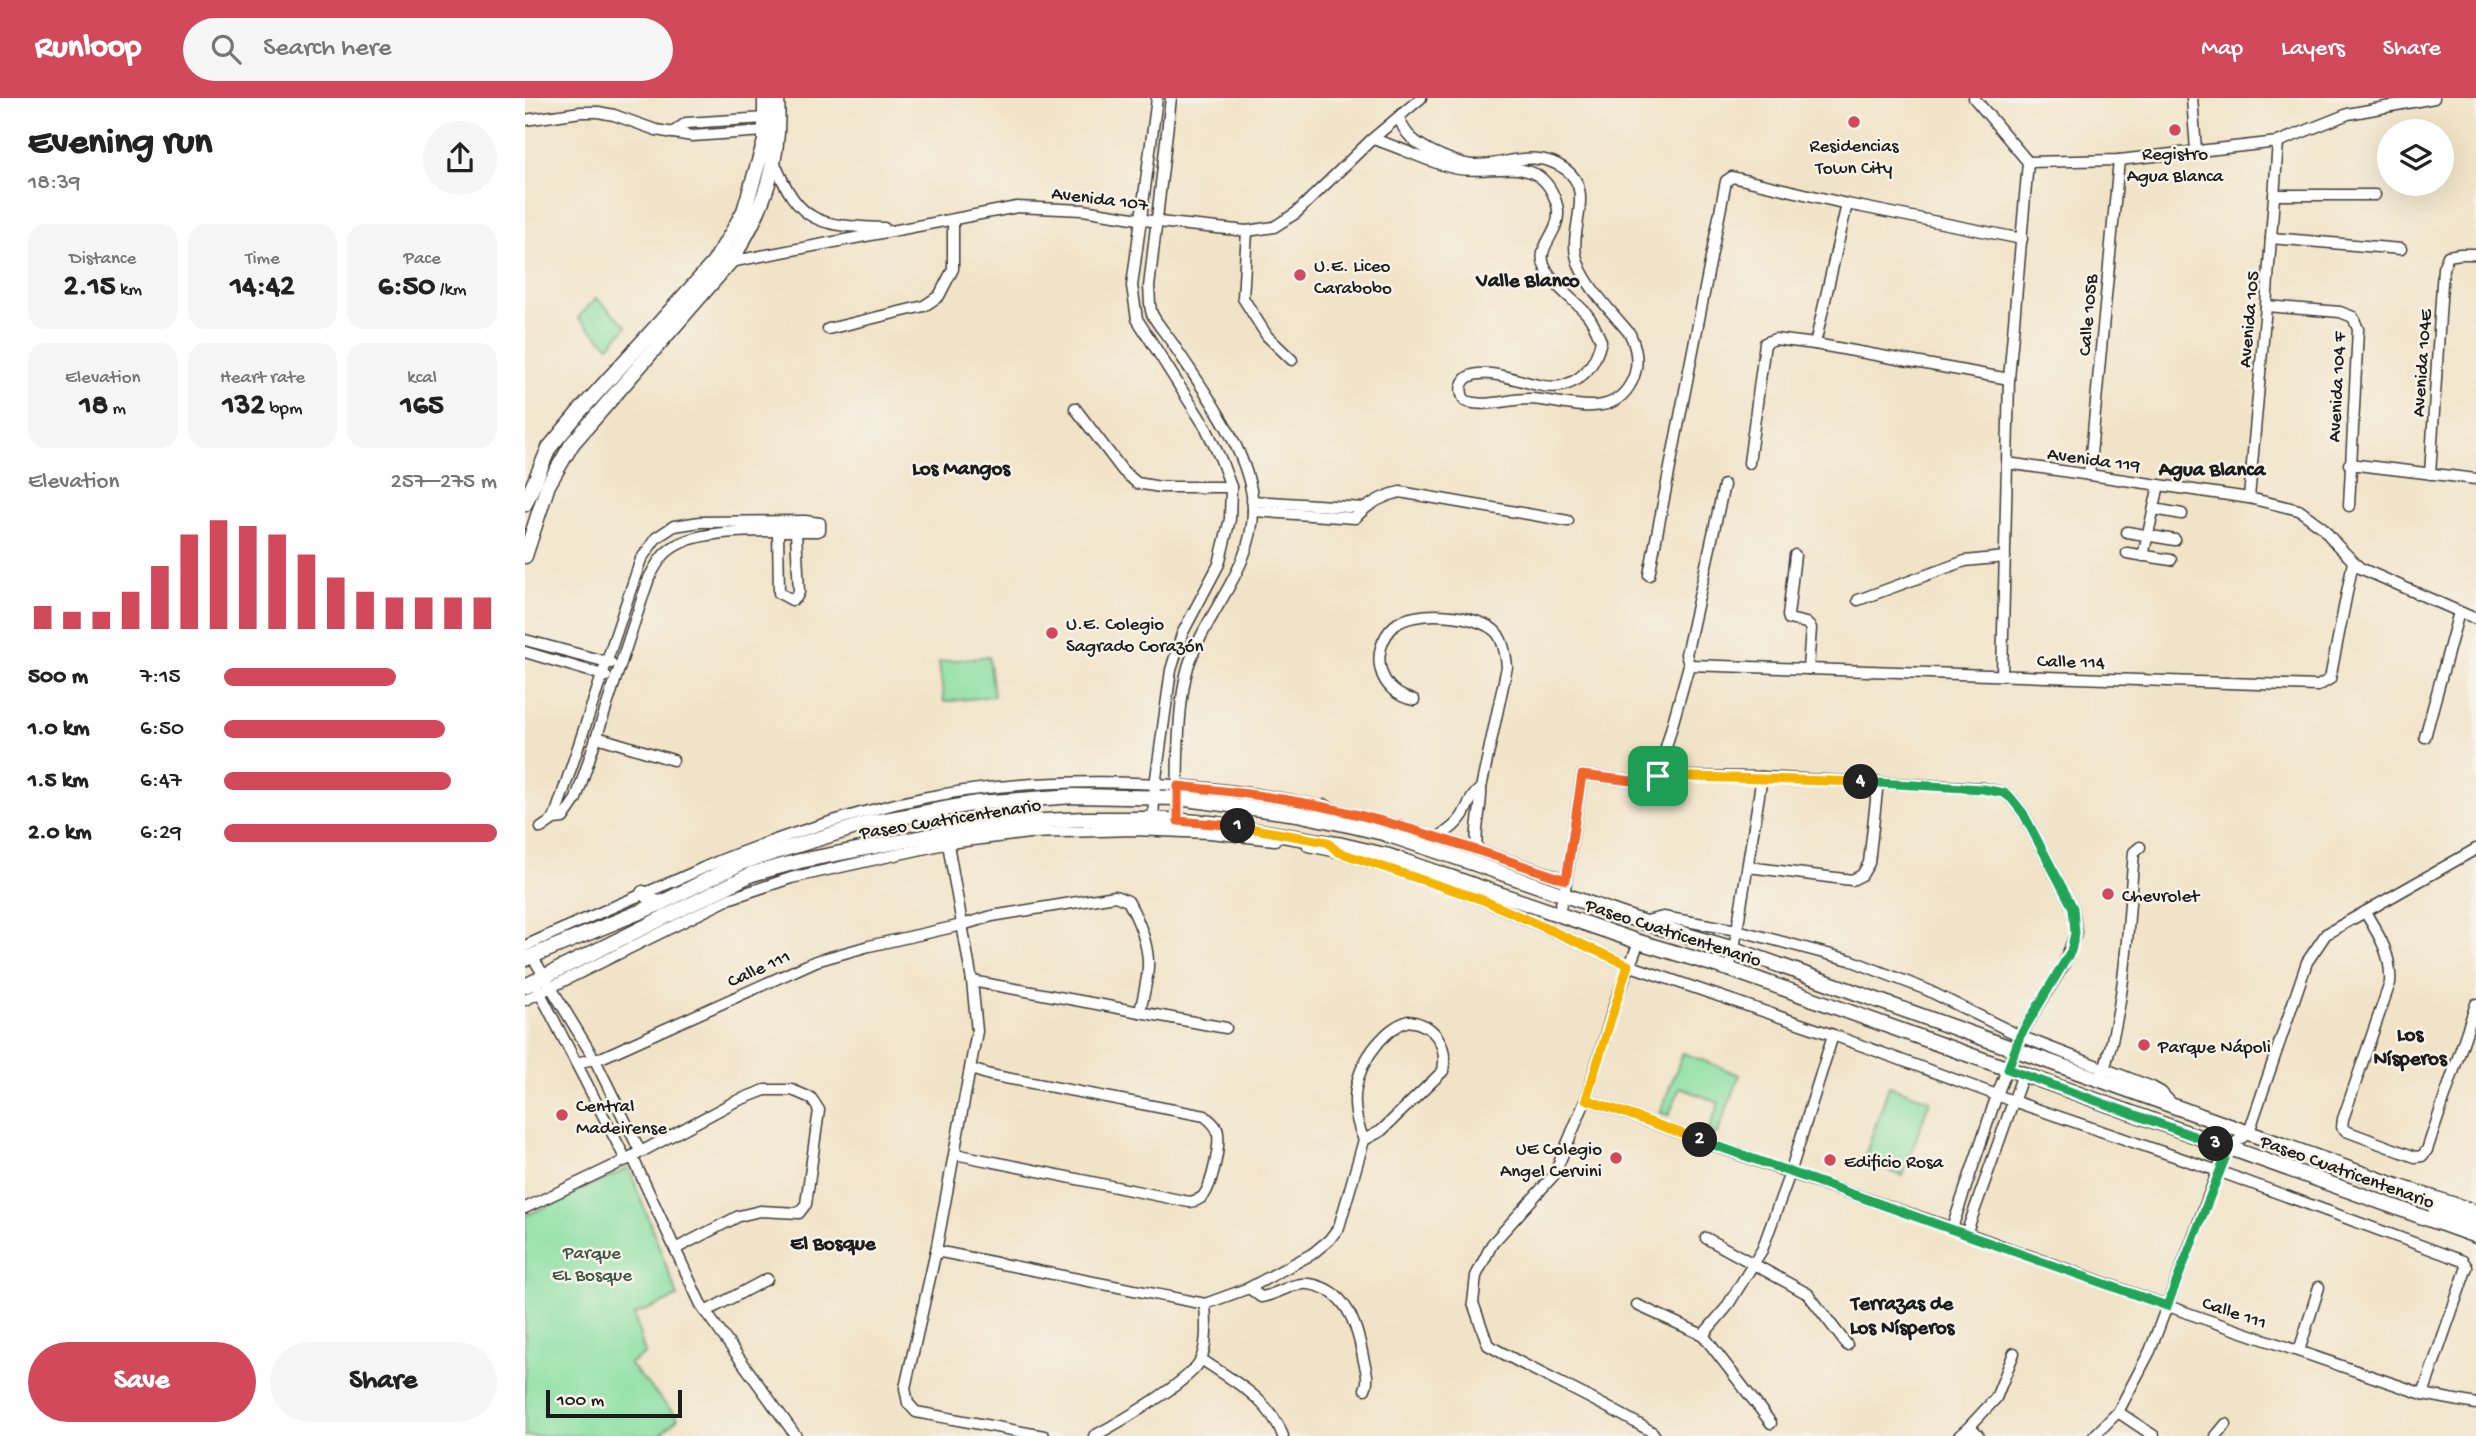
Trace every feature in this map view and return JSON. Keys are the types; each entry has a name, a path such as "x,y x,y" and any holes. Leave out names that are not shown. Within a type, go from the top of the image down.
{"street":[{"path":"525,504 549,448 713,264 744,211 765,141 765,98"},
{"path":"525,556 548,485 572,444 730,262 760,209 777,147 777,98"},
{"path":"1153,819 1154,791 1171,670 1182,634 1219,564 1230,519 1231,486 1206,428 1137,319 1132,286 1157,98"},
{"path":"1171,98 1149,287 1152,313 1221,418 1239,455 1249,485 1252,506 1248,541 1238,569 1200,637 1188,669 1182,712 1178,821"},
{"name":"Avenida 107","path":"730,262 1017,206 1083,210 1158,222 1247,231 1274,227 1296,213 1373,139 1421,98"},
{"path":"1975,98 2028,162 2008,379 2002,676"},
{"path":"2192,98 2196,150"},
{"path":"2028,162 2119,160 2278,142 2348,114 2416,99 2434,98"},
{"path":"525,120 598,112 671,133 686,123 765,124"},
{"path":"1373,139 1428,161 1457,169 1524,170 1542,177 1553,192 1559,212 1557,227 1542,252 1543,263 1548,272 1588,315 1601,341 1590,369 1575,381 1553,387 1479,373 1465,380 1462,386 1465,401 1480,404 1523,399 1598,408 1617,400 1625,392 1636,369 1634,344 1630,334 1579,265 1574,244 1580,217 1580,190 1572,175 1565,168 1541,158 1472,165 1448,159 1415,142 1406,133 1399,117"},
{"path":"1408,152 1415,142"},
{"name":"Avenida 105","path":"2249,498 2278,142"},
{"name":"Calle 105B","path":"2089,475 2119,160"},
{"path":"774,161 786,190 805,213 814,218 824,223 846,227 904,228"},
{"path":"1542,177 1553,162"},
{"path":"1649,575 1726,181 1732,177 1847,204 2022,239"},
{"path":"2274,195 2375,195"},
{"path":"1815,344 1847,204"},
{"path":"828,329 924,306 939,296 953,269 953,220"},
{"path":"1247,231 1243,298 1267,336 1292,360"},
{"path":"2271,238 2401,249"},
{"name":"Avenida 104E","path":"2430,474 2443,268 2448,256 2476,254"},
{"path":"1574,302 1593,287"},
{"name":"Avenida 104 F","path":"2266,306 2340,312 2353,317 2358,329 2349,464 2349,506"},
{"path":"1749,463 1765,343 1775,339 2008,379"},
{"path":"1075,408 1123,471 1137,482 1160,487 1231,486"},
{"name":"Avenida 119","path":"2007,463 2249,498 2299,510 2322,527 2360,568 2476,619"},
{"path":"2349,464 2476,479"},
{"path":"1658,776 1689,665 1686,654 1724,485"},
{"path":"2143,556 2159,485"},
{"path":"1252,506 1347,519 1355,518 1364,508 1400,492 1568,521"},
{"path":"2154,509 2182,514"},
{"path":"541,828 554,819 563,818 570,810 649,578 657,562 670,548 701,535 817,531 820,530 820,523 700,522 674,526 656,538 641,559 554,819"},
{"path":"778,533 779,593 792,600 799,592 796,532"},
{"path":"2127,532 2175,540"},
{"path":"2127,553 2171,560"},
{"path":"1795,555 1789,619 1806,623 1811,628 1808,669"},
{"path":"1858,600 1965,561 2005,557"},
{"name":"Calle 114","path":"1689,665 2290,686 2325,684 2330,680 2353,562"},
{"path":"2425,737 2459,612"},
{"path":"1414,700 1403,698 1390,689 1381,673 1383,642 1396,624 1418,616 1445,615 1485,624 1498,634 1506,654 1507,667 1481,788 1482,804 1475,840 1476,850"},
{"path":"525,640 620,666"},
{"path":"525,652 616,679"},
{"path":"597,737 673,760"},
{"path":"1558,912 1565,887 1582,775 1640,782 1658,776 1878,782 1994,790 2011,798 2023,813 2073,908 2075,933 2063,966 2018,1042 1952,1228"},
{"path":"1728,969 1734,949 1762,778"},
{"path":"1748,867 1852,880 1862,874 1869,863 1878,782"},
{"name":"Paseo Cuatricentenario","path":"528,954 643,893 726,858 800,831 896,804 988,788 1040,783 1268,796 1325,807 1476,850 1642,922 1734,949 2018,1042 2103,1074 2173,1105 2476,1212"},
{"path":"1437,838 1449,831 1462,817 1472,795 1481,788"},
{"name":"Paseo Cuatricentenario","path":"528,954 659,904 743,862 869,823 977,803 1154,791"},
{"name":"Paseo Cuatricentenario","path":"1178,792 1383,833 1565,887"},
{"path":"1325,807 1353,826"},
{"path":"942,810 972,981 977,1031 936,1251 905,1388 908,1403 916,1412 1044,1436"},
{"path":"1114,819 1125,830"},
{"name":"Paseo Cuatricentenario","path":"525,1000 540,985 752,874 800,861 948,838 1023,822 1114,819 1178,821 1338,852 1483,900 1628,965 2218,1171 2463,1261 2467,1267 2423,1394"},
{"name":"Paseo Cuatricentenario","path":"948,838 1210,828 1327,842 1389,856 1639,942 1728,969 2476,1236"},
{"path":"1327,842 1338,852"},
{"path":"2103,1074 2113,1039 2127,961 2134,852 2140,847"},
{"path":"2094,1436 2118,1412 2150,1351 2218,1171 2229,1148 2249,1132 2307,962 2326,934 2475,852"},
{"path":"643,893 659,904"},
{"name":"Calle 111","path":"576,1063 595,1060 815,961 992,916 1115,896 1129,901 1137,916 1148,962 1140,1012"},
{"path":"2365,912 2387,954 2391,967 2390,983 2343,1119 2342,1127 2346,1131 2415,1157 2422,1156 2427,1150 2476,1004"},
{"name":"Paseo Cuatricentenario","path":"1642,922 1663,917 1737,930 1850,960 1925,989 2018,1042"},
{"path":"1639,942 1628,965 1586,1099 1554,1175 1492,1244 1476,1276 1473,1303 1488,1345 1529,1369 1621,1413 1655,1436"},
{"path":"528,954 576,1063 633,1156"},
{"path":"972,981 1226,1028"},
{"path":"540,985 595,1060 633,1156 705,1312 796,1436"},
{"path":"936,1251 1205,1304 1249,1287 1312,1254 1329,1240 1339,1227 1364,1140 1357,1113 1357,1073 1374,1048 1395,1026 1408,1021 1422,1023 1434,1032 1442,1043 1445,1060 1443,1071 1381,1131 1364,1140"},
{"path":"1703,1335 1726,1308 1762,1250 1790,1173 1833,1035"},
{"path":"955,1154 1189,1202 1203,1197 1211,1180 1219,1132 1205,1116 990,1075 971,1069"},
{"path":"1966,1234 2023,1074"},
{"path":"525,1208 633,1156 734,1102 765,1090 792,1090 811,1098 819,1111 806,1204 799,1213 760,1211 739,1216 675,1249"},
{"name":"Calle 111","path":"1586,1099 2167,1306 2423,1394 2476,1404"},
{"path":"2397,1186 2430,1206 2476,1224"},
{"path":"1706,1238 1808,1294 1847,1345"},
{"path":"705,1312 767,1279"},
{"path":"1249,1287 1255,1295 1261,1297 1299,1283 1310,1284 1326,1288 1342,1301 1353,1318 1362,1352 1368,1379 1365,1389"},
{"path":"2299,1351 2319,1286"},
{"path":"1094,1436 1121,1422 1191,1373 1201,1359 1206,1334 1205,1304"},
{"path":"1637,1305 1703,1335 1771,1423"},
{"path":"1959,1436 1996,1398 2014,1353"},
{"path":"1201,1359 1261,1401 1276,1418 1283,1436"},
{"path":"2118,1412 2154,1436"},
{"path":"2216,1436 2226,1424"},
{"path":"1970,1426 1979,1436"}],"green space":[{"path":"596,298 627,326 609,346 578,318"},
{"path":"989,656 994,696 944,702 939,662"},
{"path":"1683,1053 1740,1075 1717,1134 1708,1131 1719,1103 1680,1087 1669,1115 1660,1113"},
{"path":"1889,1086 1930,1100 1903,1176 1863,1162"},
{"name":"Parque EL Bosque","path":"629,1168 678,1297 634,1315 645,1354 629,1364 678,1418 659,1436 525,1436 525,1216"}],"place":[{"name":"Residencias Town City","path":"1854,122"},
{"name":"Registro Agua Blanca","path":"2175,130"},
{"name":"U.E. Liceo Carabobo","path":"1300,275"},
{"name":"U.E. Colegio Sagrado Corazón","path":"1052,633"},
{"name":"Chevrolet","path":"2108,894"},
{"name":"Parque Nápoli","path":"2144,1045"},
{"name":"Central Madeirense","path":"562,1115"},
{"name":"UE Colegio Angel Cervini","path":"1616,1158"},
{"name":"Edificio Rosa","path":"1830,1160"}],"district":[{"name":"Valle Blanco","path":"1528,279"},
{"name":"Los Mangos","path":"961,467"},
{"name":"Agua Blanca","path":"2212,468"},
{"name":"Los Nísperos","path":"2410,1045"},
{"name":"El Bosque","path":"833,1242"},
{"name":"Terrazas de Los Nísperos","path":"1902,1314"}],"route":[{"path":"1582,775 1640,782 1658,776 1878,782 1994,790 2011,798 2023,813 2073,908 2075,933 2071,951 2020,1036 2008,1069 2229,1148 2167,1306 1586,1099 1628,965 1483,900 1338,852 1327,842 1244,827 1178,821 1178,786 1268,796 1355,814 1566,880 1582,775"}]}
